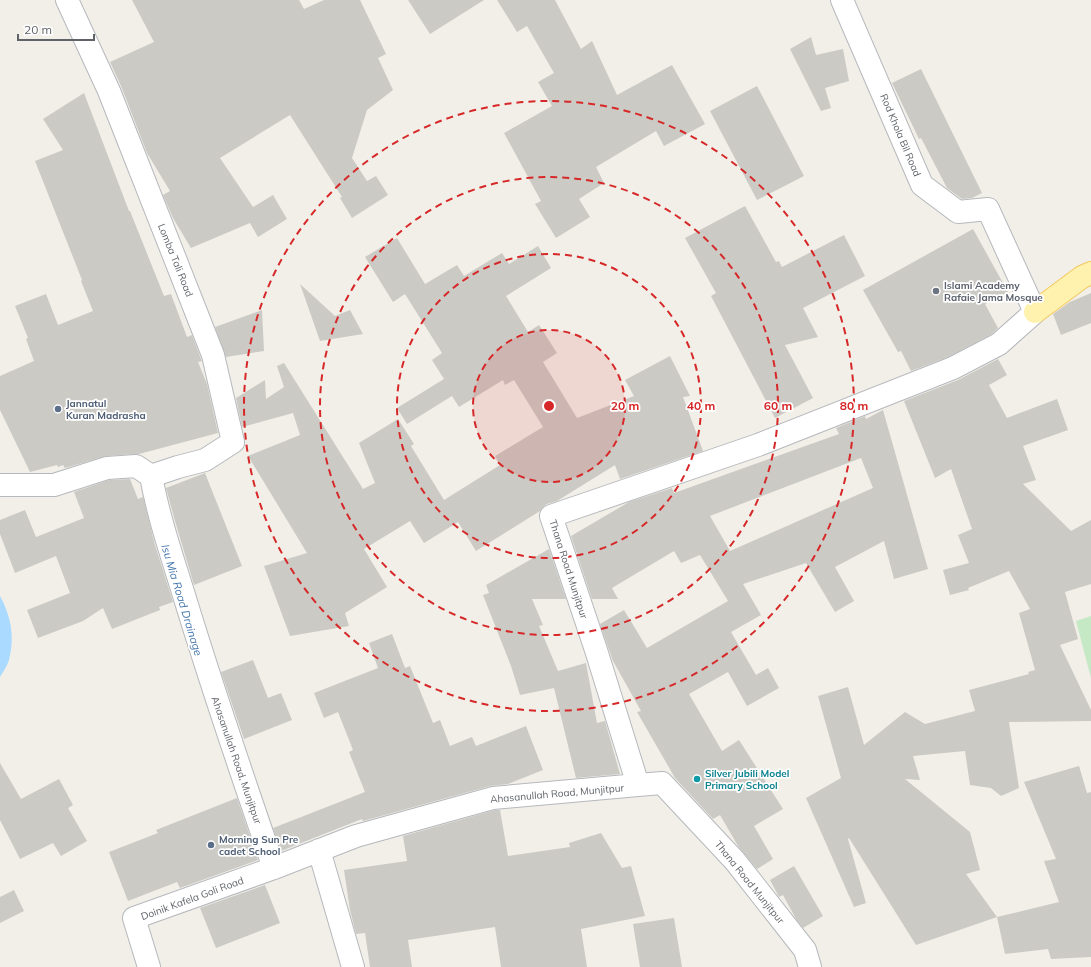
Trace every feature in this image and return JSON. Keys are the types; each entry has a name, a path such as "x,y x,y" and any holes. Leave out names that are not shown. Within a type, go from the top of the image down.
{"main road":[{"path":"1035,312 1082,276 1091,273"}],"street":[{"name":"Lomba Tali Road","path":"67,0 109,91 213,355 233,442 205,460 151,476"},
{"name":"Rod Khola Bil Road","path":"842,0 922,185 958,212 988,209 1035,312"},
{"name":"Thana Road Munjitpur","path":"810,967 805,950 736,861 662,783 638,785 596,650 550,516 758,445 953,368 999,344 1035,312"},
{"path":"0,485 54,485 107,468 136,466 151,476"},
{"name":"Ahasanullah Road, Munjitpur","path":"151,476 156,506 201,652 274,868 356,836 493,798 638,785"},
{"path":"319,850 352,967"},
{"name":"Doinik Kafela Goli Road","path":"149,967 134,918 274,868"}],"green space":[{"path":"1091,616 1091,678 1076,621"}],"water":[{"path":"0,596 7,611 11,627 12,643 9,660 0,677"}],"building":[{"path":"132,0 299,0 304,9 324,0 360,0 386,54 378,58 393,90 367,110 352,158 367,181 376,176 388,195 352,218 340,198 342,197 290,115 220,158 253,207 273,195 287,219 258,237 250,223 191,248 173,218 163,195 170,191 147,153 110,62 154,42"},
{"path":"408,0 484,0 430,34"},
{"path":"497,0 555,0 581,49 592,41 617,95 672,65 705,124 664,146 656,131 596,167 604,183 579,199 590,217 556,238 535,204 541,201 504,133 552,106 538,82 554,73 527,26 517,32"},
{"path":"811,37 816,55 843,49 849,81 825,88 831,108 821,111 790,49"},
{"path":"921,69 982,193 972,198 962,199 947,188 921,138 919,139 892,83"},
{"path":"757,86 804,176 757,200 710,111"},
{"path":"84,93 129,211 164,296 171,294 187,337 192,335 202,361 198,362 207,384 218,433 139,454 106,456 65,468 63,465 58,467 57,465 30,472 0,410 0,376 34,361 26,339 28,338 15,306 46,294 58,325 93,311 35,161 63,150 43,119"},
{"path":"745,206 776,262 779,261 782,267 844,235 865,276 803,308 818,337 785,345 813,398 775,418 711,296 716,293 685,238"},
{"name":"Islami Academy Rafaie Jama Mosque","path":"973,229 1008,292 985,304 998,328 992,334 948,357 911,371 901,351 898,352 863,290"},
{"path":"397,238 425,284 457,265 464,276 502,253 509,264 538,246 551,268 506,296 528,332 539,325 557,353 543,362 577,418 634,396 625,380 670,356 690,396 683,397 703,451 620,479 615,465 557,501 547,504 540,511 476,551 458,522 424,543 410,521 364,549 387,587 345,613 349,626 290,636 264,566 307,553 248,456 300,435 293,413 242,427 236,398 265,380 266,399 284,387 277,366 284,363 363,489 375,483 359,443 398,419 414,444 411,446 444,500 500,465 495,456 543,427 514,380 505,385 503,380 459,407 452,396 407,424 397,408 444,379 432,360 442,353 405,294 393,302 365,257"},
{"path":"300,284 335,316 350,310 363,334 320,341"},
{"path":"1091,293 1091,323 1061,335 1053,314 1070,302"},
{"path":"262,310 264,351 226,357 215,327"},
{"path":"998,359 1007,375 989,385 1007,418 1057,399 1068,430 1023,446 1036,480 1023,484 1071,531 1091,520 1091,584 1065,592 1078,639 1060,645 1091,710 1091,721 1009,722 1019,788 1001,796 991,788 970,785 965,751 913,756 920,780 905,779 970,832 980,870 966,874 997,917 916,945 849,838 848,839 866,903 854,907 806,798 841,778 818,696 848,687 864,745 905,712 925,724 975,711 969,690 1029,674 1028,672 1035,670 1019,613 1030,609 1009,571 968,588 969,590 950,595 943,570 969,563 958,535 972,529 951,469 935,478 904,401 958,380"},
{"path":"883,410 928,569 894,579 884,541 835,567 854,601 835,612 806,563 743,584 761,615 731,632 756,675 768,668 779,688 747,706 728,672 689,694 722,751 739,740 783,809 754,826 773,859 757,869 738,846 720,815 713,819 675,778 637,712 641,711 613,661 600,624 624,610 647,648 728,601 700,555 681,563 674,551 612,588 618,599 592,599 571,536 629,502 672,488 674,493 839,434 836,428 865,416 866,419","holes":["861,458 873,488 730,551 710,516"]},
{"path":"205,473 242,566 194,585 166,488"},
{"path":"130,479 138,499 143,497 155,545 173,602 159,607 160,610 112,629 103,608 83,621 38,638 27,610 70,593 56,556 15,573 0,534 0,520 25,510 36,537 84,518 74,492 109,480"},
{"path":"549,549 566,599 532,599 543,625 539,626 558,671 586,663 597,723 605,721 620,774 576,778 554,688 520,695 511,666 483,595 489,593 486,585"},
{"path":"392,634 405,668 410,666 433,723 440,720 450,746 472,737 476,746 526,726 543,770 508,784 490,786 363,821 362,819 281,851 273,828 365,792 349,752 353,750 338,712 324,718 314,693 378,668 369,643"},
{"path":"253,660 268,698 281,693 292,720 244,739 221,672"},
{"path":"0,763 21,799 59,779 73,805 68,808 87,841 61,856 53,843 20,859 0,820"},
{"path":"1079,766 1087,793 1091,792 1091,957 1051,959 1048,949 1005,954 997,917 1059,902 1044,861 1056,859 1024,782"},
{"name":"Morning Sun Pre cadet School","path":"237,798 258,860 180,888 177,882 128,901 109,852 158,833 156,830"},
{"path":"495,810 500,810 508,856 570,847 569,843 601,833 622,868 631,866 645,916 581,929 587,967 501,967 495,927 408,940 412,967 370,967 365,933 356,934 350,910 344,870 407,861 403,836"},
{"path":"794,866 823,916 803,928 796,919 783,895 779,897 770,880"},
{"path":"265,885 280,923 216,948 200,908"},
{"path":"14,890 24,911 0,923 0,897"},
{"path":"674,918 682,967 640,967 633,924"}],"place":[{"name":"Islami Academy Rafaie Jama Mosque","path":"936,291"},
{"name":"Jannatul Kuran Madrasha","path":"58,409"},
{"name":"Silver Jubili Model Primary School","path":"697,779"},
{"name":"Morning Sun Pre cadet School","path":"211,845"}],"water label":[{"name":"Isu Mia Road Drainage","path":"182,600"}]}
